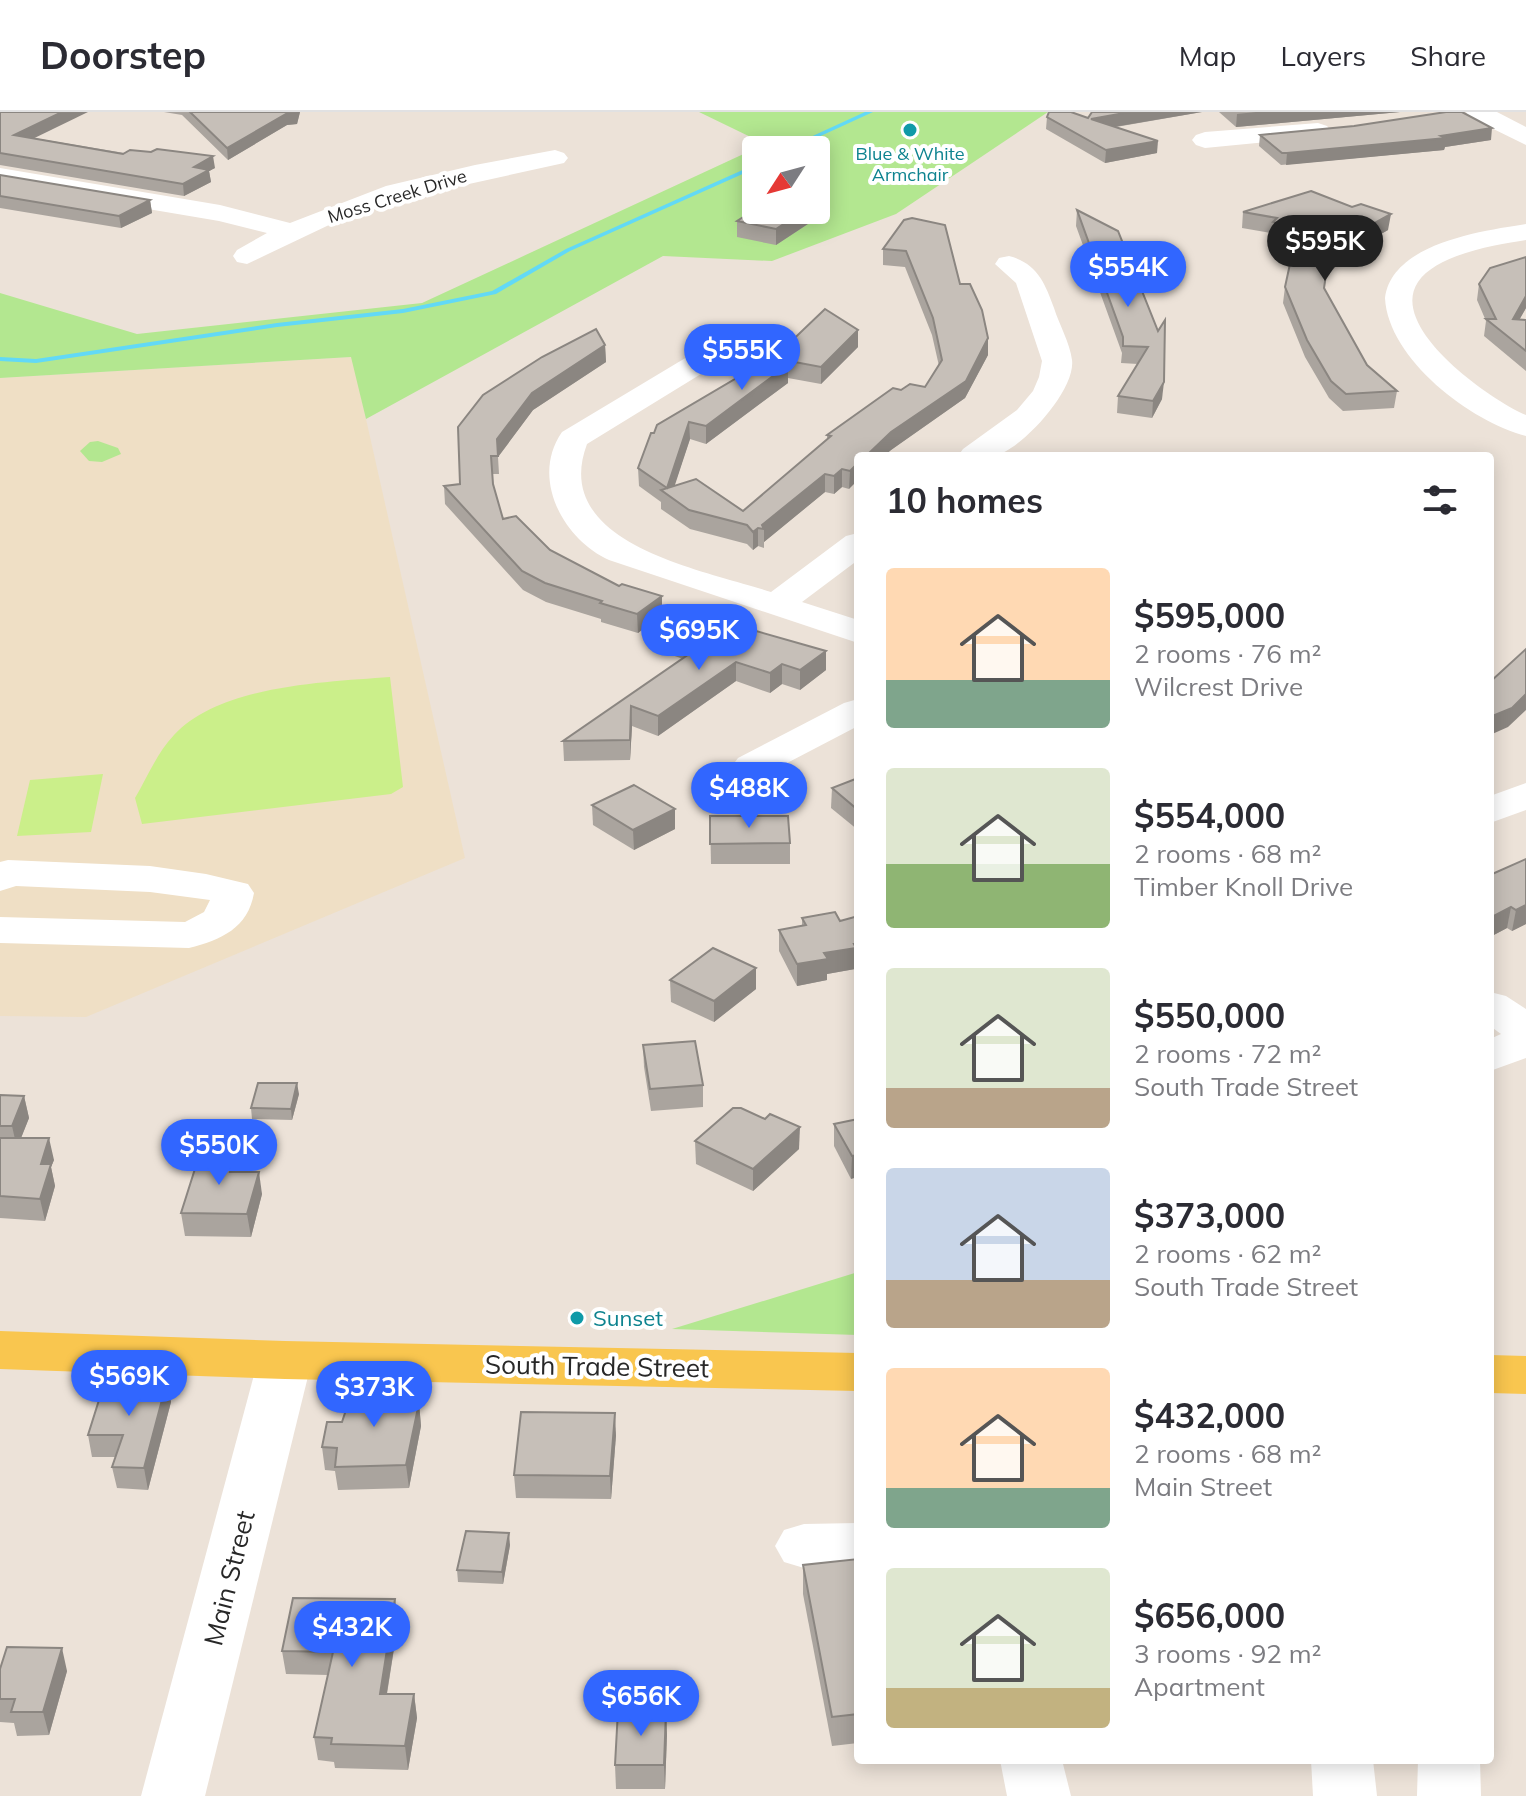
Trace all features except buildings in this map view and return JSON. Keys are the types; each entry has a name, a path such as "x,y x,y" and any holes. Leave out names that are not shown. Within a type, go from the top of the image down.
{"main road":[{"name":"South Trade Street","path":"0,1350 285,1360 854,1372"},
{"path":"1494,1374 1526,1375"}],"street":[{"path":"1478,112 1526,137"},
{"path":"1205,140 1338,129"},
{"name":"Moss Creek Drive","path":"247,256 290,231 399,191 458,176 555,158"},
{"path":"0,176 220,213 290,231"},
{"path":"1526,232 1461,246 1427,261 1406,279 1399,294 1399,303 1401,314 1420,349 1443,378 1478,403 1526,426"},
{"path":"982,451 1043,403 1055,385 1057,375 1057,361 1029,279 1009,264"},
{"path":"703,360 573,439 565,454 563,469 568,493 582,525 605,544 639,560 854,631"},
{"path":"777,604 854,546"},
{"path":"752,766 854,713"},
{"path":"1494,809 1526,795"},
{"path":"0,878 8,873 152,880 200,884 233,893 231,907 215,927 189,935 0,930"},
{"path":"1494,1015 1507,1044"},
{"name":"Main Street","path":"173,1796 285,1360"},
{"path":"1032,1764 1039,1796"},
{"path":"1342,1764 1345,1796"},
{"path":"1449,1764 1449,1796"}],"shaded area":[{"path":"352,357 465,858 86,1017 0,1016 0,378"}],"green space":[{"path":"699,112 1048,112 896,214 772,261 663,256 366,419 351,357 0,378 0,293 137,334 422,303 742,155 742,224 830,224 830,136 748,136"},
{"path":"98,441 118,448 121,454 102,462 89,461 80,451 90,442"},
{"path":"390,677 403,787 391,794 142,824 135,798 168,742 194,718 218,706 275,689"},
{"path":"103,774 91,832 17,836 30,780"},
{"path":"854,1273 854,1335 672,1329"}],"waterway":[{"path":"816,136 870,112"},
{"path":"0,359 36,361 277,325 403,311 494,293 568,250 742,172"}],"place":[{"name":"Blue & White Armchair","path":"910,130"},
{"name":"Sunset","path":"577,1318"}]}
